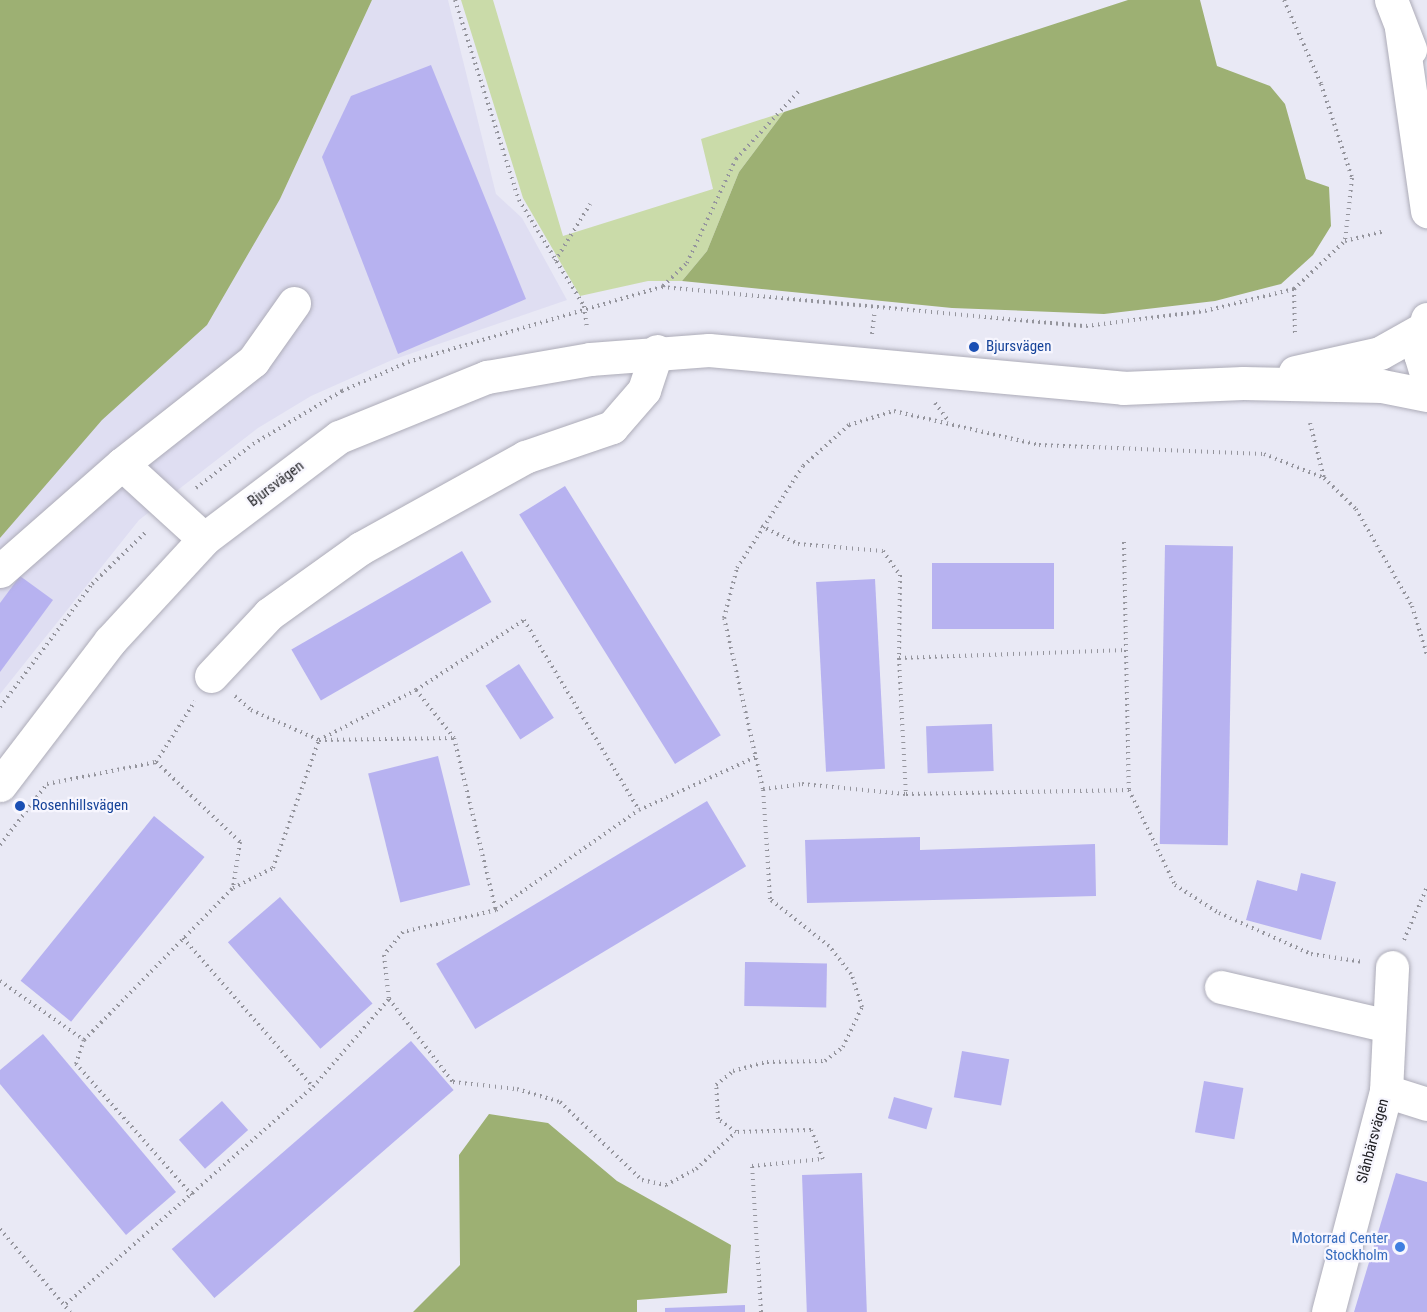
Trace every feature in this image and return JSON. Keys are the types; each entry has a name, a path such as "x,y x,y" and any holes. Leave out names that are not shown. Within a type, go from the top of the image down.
{"street":[{"path":"1396,14 1427,90"},
{"path":"1396,14 1427,211"},
{"path":"0,571 122,464 253,361 294,303"},
{"path":"1424,324 1419,354 1427,377"},
{"name":"Bjursvägen","path":"1243,383 1380,353 1424,324"},
{"name":"Bjursvägen","path":"0,785 110,641 204,539 339,437 488,377 657,351 710,350 1123,388 1243,383 1382,386 1427,394"},
{"path":"211,675 268,614 361,548 525,457 612,427 644,390 657,351"},
{"path":"122,464 204,539"},
{"name":"Slånbärsvägen","path":"1328,1312 1386,1091 1392,967"},
{"path":"1221,987 1389,1026"},
{"path":"1386,1091 1427,1104"}],"path":[{"path":"455,0 519,200 584,306"},
{"path":"1284,0 1321,84 1352,178 1345,242"},
{"path":"662,287 687,263 736,159 799,91"},
{"path":"555,261 590,204"},
{"path":"1295,333 1294,289 1345,242 1386,231"},
{"path":"761,1312 752,1166 823,1159 811,1130 736,1132 718,1119 716,1085 733,1071 767,1062 825,1061 843,1047 862,1007 851,974 829,946 770,899 763,789 724,618 737,568 761,526 803,466 849,425 894,411 947,420 1039,445 1264,454 1324,478 1356,509 1412,606 1427,655"},
{"path":"1310,423 1324,478"},
{"path":"761,526 798,544 883,551 900,575 899,658 906,795"},
{"path":"1124,542 1129,790 1175,885 1219,913 1311,954 1392,967 1427,887"},
{"path":"192,1195 76,1064 84,1040 232,888 273,868 319,740 416,690 524,620 639,810"},
{"path":"899,658 1126,650"},
{"path":"0,845 47,784 156,762 211,675 251,710 319,740 454,738"},
{"path":"416,690 454,738 496,910"},
{"path":"736,1132 696,1169 666,1185 642,1180 560,1102 517,1089 453,1082 389,999 384,955 403,932 496,910 639,810 756,758"},
{"path":"156,762 240,842 232,888"},
{"path":"763,789 802,784 906,795 1129,790"},
{"path":"183,938 313,1087"},
{"path":"0,981 84,1040"},
{"path":"66,1304 313,1087 389,999"},
{"path":"0,1229 66,1304 70,1312"}],"shaded area":[{"path":"372,0 448,0 496,194 522,218 567,300 392,360 311,396 258,428 139,520 0,694 0,538 280,199"}],"green space":[{"path":"0,0 372,0 280,199 207,325 102,420 0,538"},
{"path":"461,0 493,0 563,236 713,189 701,139 784,112 739,172 707,251 682,281 648,281 580,296 523,198"},
{"path":"1128,0 1200,0 1217,66 1270,86 1285,104 1306,179 1329,187 1331,226 1313,255 1281,284 1215,301 1104,314 952,308 682,281 707,251 739,172 784,112"},
{"path":"489,1114 548,1123 617,1181 731,1245 727,1293 637,1300 637,1312 413,1312 460,1265 459,1155"}],"building":[{"path":"431,65 526,299 398,354 322,157 351,96"},
{"path":"565,486 721,735 675,764 519,515"},
{"path":"1165,545 1233,546 1228,845 1160,844"},
{"path":"462,551 492,602 321,701 291,650"},
{"path":"932,563 1054,563 1054,629 932,629"},
{"path":"20,576 53,600 0,672 0,603"},
{"path":"875,579 885,769 826,772 816,582"},
{"path":"519,664 554,718 520,739 485,686"},
{"path":"992,724 994,771 928,773 926,726"},
{"path":"438,756 470,885 400,902 368,773"},
{"path":"707,801 746,866 475,1029 436,964"},
{"path":"154,816 205,857 71,1022 21,981"},
{"path":"920,837 920,850 1095,844 1096,896 807,903 805,840"},
{"path":"1301,873 1336,882 1321,940 1246,920 1257,880 1297,891"},
{"path":"280,897 373,1003 320,1049 228,942"},
{"path":"745,962 827,963 826,1007 744,1006"},
{"path":"43,1034 176,1192 126,1235 0,1084 0,1070"},
{"path":"411,1041 454,1090 214,1298 172,1249"},
{"path":"962,1051 1009,1059 1001,1106 954,1097"},
{"path":"1204,1081 1243,1088 1234,1139 1195,1132"},
{"path":"894,1097 932,1108 926,1129 888,1118"},
{"path":"222,1101 248,1130 205,1169 179,1140"},
{"path":"862,1173 867,1312 807,1312 802,1175"},
{"name":"Motorrad Center Stockholm","path":"1396,1173 1427,1182 1427,1312 1354,1312"},
{"path":"745,1305 745,1312 665,1312 665,1308"}],"place":[{"name":"Bjursvägen","path":"974,347"},
{"name":"Rosenhillsvägen","path":"20,806"},
{"name":"Motorrad Center Stockholm","path":"1400,1247"}]}
